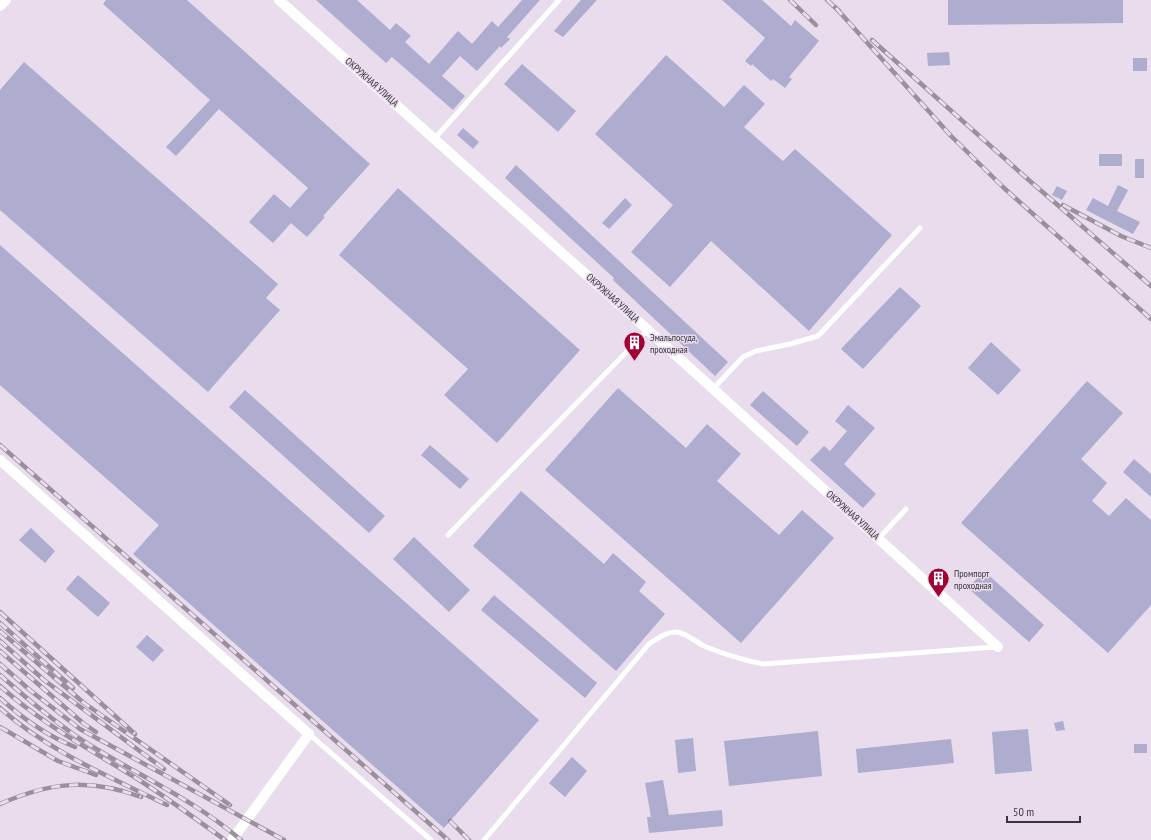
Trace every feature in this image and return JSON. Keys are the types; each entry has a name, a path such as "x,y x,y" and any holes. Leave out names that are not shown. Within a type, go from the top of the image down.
{"street":[{"path":"0,6 6,0"},
{"name":"ОКРУЖНАЯ УЛИЦА","path":"279,0 435,138 998,646"},
{"path":"0,460 309,734 232,840"}],"lane":[{"path":"435,138 559,0"},
{"path":"713,389 743,357 756,350 790,344 818,336 920,228"},
{"path":"448,535 648,330"},
{"path":"879,538 906,509"},
{"path":"484,840 649,644 665,634 676,632 689,636 703,645 742,659 763,664 998,646"},
{"path":"309,734 431,840"}],"building":[{"path":"106,0 187,0 370,164 323,216 325,217 307,237 291,223 273,243 249,222 274,194 290,208 308,188 219,109 176,156 166,147 210,100 103,4"},
{"path":"316,0 357,0 390,30 396,23 411,36 405,42 429,64 458,31 472,44 492,21 498,27 522,0 540,0 507,37 510,39 501,48 500,46 477,71 460,56 442,76 465,96 453,110 392,57 386,63"},
{"path":"581,0 597,0 563,37 554,31"},
{"path":"722,0 762,0 791,26 795,20 819,41 789,77 792,79 785,88 773,79 771,81 752,64 751,66 745,61 765,38"},
{"path":"948,0 1123,0 1123,23 948,25"},
{"path":"949,52 950,65 928,66 927,53"},
{"path":"666,55 724,107 744,85 765,104 744,127 783,161 795,149 892,235 809,331 711,241 670,287 631,252 673,205 595,134"},
{"path":"1133,58 1147,58 1147,71 1133,71"},
{"path":"24,62 278,284 266,298 280,310 208,392 0,210 0,90"},
{"path":"522,64 576,111 558,132 504,84"},
{"path":"463,128 479,142 473,149 457,135"},
{"path":"1099,154 1122,154 1122,166 1099,166"},
{"path":"1135,159 1144,159 1144,178 1135,178"},
{"path":"516,165 728,362 715,376 613,280 614,278 505,178"},
{"path":"1118,185 1128,190 1117,211 1140,222 1133,234 1086,210 1093,198 1108,206"},
{"path":"1057,186 1067,191 1062,200 1052,195"},
{"path":"398,188 580,350 497,443 444,395 468,369 339,255"},
{"path":"625,198 632,205 609,229 602,223"},
{"path":"0,245 539,720 444,828 133,554 159,525 0,385"},
{"path":"900,287 921,306 863,369 841,349"},
{"path":"991,342 1021,370 998,395 968,368"},
{"path":"1087,381 1123,413 1081,459 1107,483 1092,501 1109,516 1126,498 1151,520 1151,605 1108,653 961,523"},
{"path":"618,388 686,448 707,424 741,454 717,481 779,535 802,510 834,538 741,643 545,470"},
{"path":"245,390 385,516 369,533 229,407"},
{"path":"763,391 809,432 797,446 750,405"},
{"path":"848,405 875,428 844,464 876,494 863,508 810,460 824,446 830,451 847,431 835,421"},
{"path":"430,445 469,479 460,489 421,455"},
{"path":"1134,459 1151,474 1151,497 1123,472"},
{"path":"521,491 604,564 613,553 646,582 639,591 665,614 616,671 473,546"},
{"path":"31,528 55,551 45,563 19,540"},
{"path":"414,537 470,590 449,612 393,559"},
{"path":"984,571 1044,625 1029,642 968,588"},
{"path":"78,575 110,603 98,617 66,589"},
{"path":"494,595 597,683 585,698 481,610"},
{"path":"147,635 164,650 153,662 136,647"},
{"path":"1063,721 1065,730 1056,731 1054,723"},
{"path":"1028,729 1032,771 995,774 992,732"},
{"path":"818,731 822,776 729,786 724,741"},
{"path":"693,738 696,771 678,773 675,740"},
{"path":"951,739 954,763 858,773 856,749"},
{"path":"1134,744 1147,744 1147,753 1134,753"},
{"path":"572,757 587,771 565,797 549,783"},
{"path":"663,780 669,815 722,810 723,826 649,833 647,817 651,817 645,783"}],"railway":[{"path":"790,0 816,25"},
{"path":"827,0 839,11"},
{"path":"836,8 951,136 1004,188 1151,319"},
{"path":"872,40 1023,175 1151,286"},
{"path":"1063,205 1121,236 1151,248"},
{"path":"0,445 448,840"},
{"path":"0,612 135,734"},
{"path":"0,623 73,688"},
{"path":"0,631 84,703 230,805"},
{"path":"0,641 44,680 164,769"},
{"path":"0,651 83,723 96,732"},
{"path":"0,664 31,691 80,729 284,840"},
{"path":"0,675 37,707 76,736 202,811 241,840"},
{"path":"0,686 50,725 150,787 225,840"},
{"path":"0,698 35,726 55,738 75,747"},
{"path":"0,708 38,737 59,750 167,805"},
{"path":"0,727 58,761 96,775"},
{"path":"0,804 36,791 70,785 104,787 141,797"},
{"path":"450,821 469,840"}],"place":[{"name":"Эмальпосуда, проходная","path":"635,362"},
{"name":"Промпорт проходная","path":"938,598"}]}
